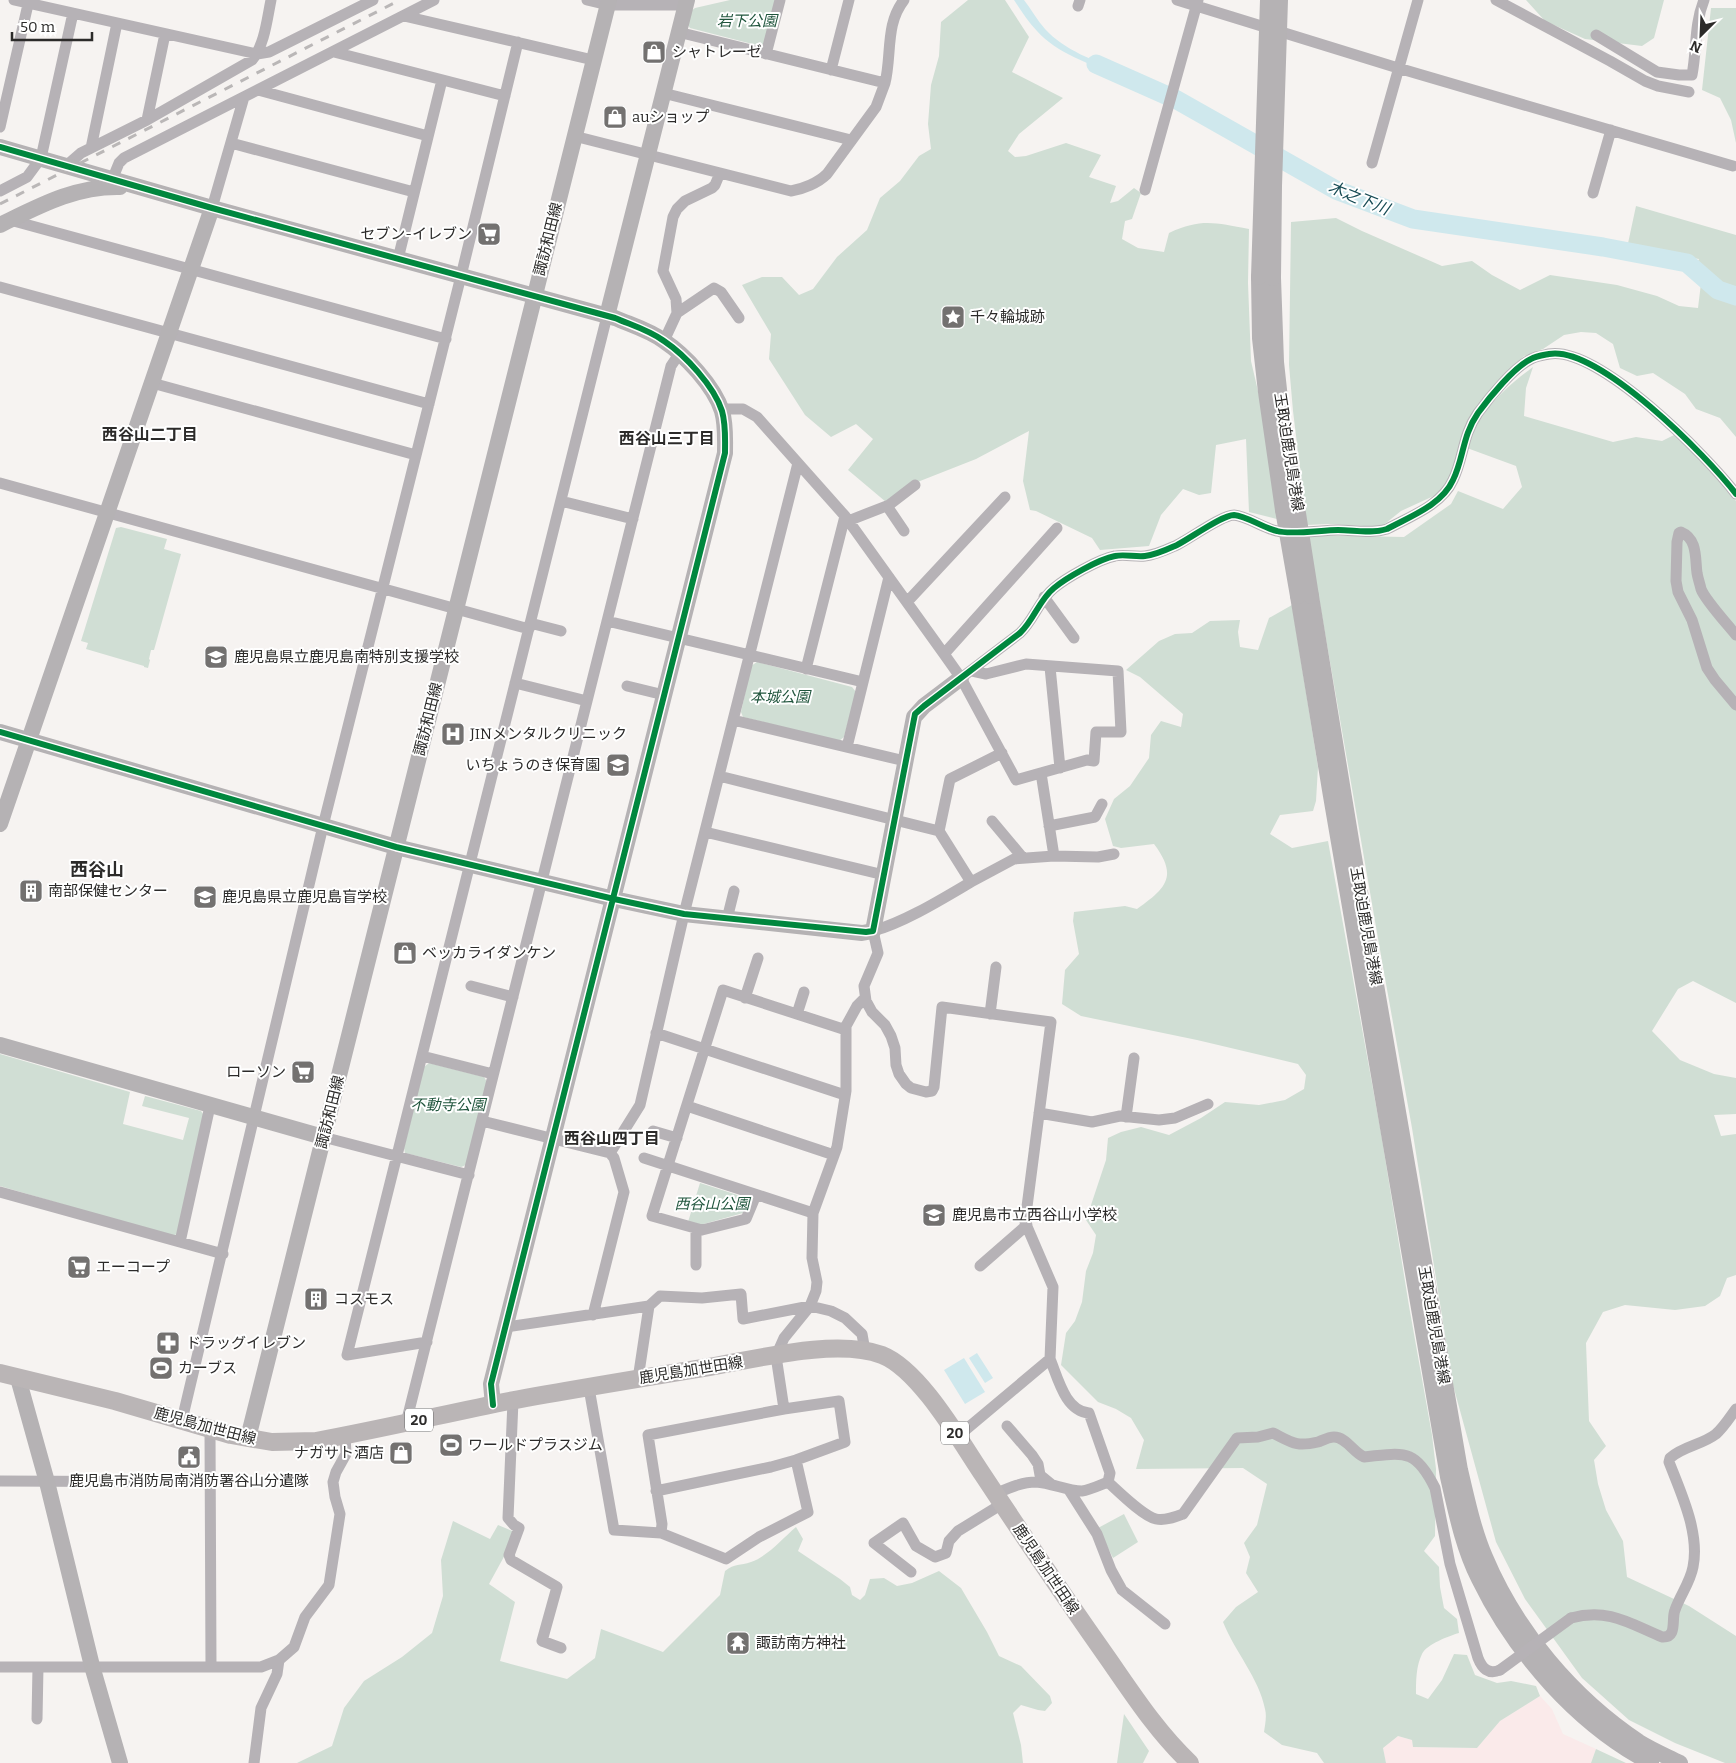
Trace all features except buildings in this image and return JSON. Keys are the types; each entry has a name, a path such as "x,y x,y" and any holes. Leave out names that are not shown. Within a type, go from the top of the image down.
{"main road":[{"name":"鹿児島加世田線","path":"0,1373 248,1438 289,1443 345,1436 493,1404 776,1356 828,1348 865,1350 883,1356 900,1365 920,1385 1156,1727 1190,1763"}],"street":[{"path":"14,0 257,54 268,52 373,0"},
{"path":"5,223 62,195 70,189 72,168 81,153 147,120 245,65 257,54 261,44 271,0"},
{"path":"112,180 119,163 124,158 434,0"},
{"path":"427,1342 347,1355 686,2 608,2 587,0"},
{"path":"766,54 780,0"},
{"path":"831,70 849,0"},
{"path":"574,136 791,191 822,180 876,107 885,83 888,68 892,21 904,0"},
{"path":"1177,0 1197,3 1261,26 1398,68 1733,166"},
{"path":"1261,26 1262,0"},
{"name":"玉取迫鹿児島港線","path":"1268,0 1266,277 1282,417 1290,509 1350,836 1369,975 1396,1131 1448,1477 1458,1519 1478,1578 1516,1641 1559,1692 1600,1730 1651,1763"},
{"name":"玉取迫鹿児島港線","path":"1266,277 1274,186 1280,0"},
{"path":"1372,163 1418,0"},
{"path":"1496,0 1645,81 1658,86 1689,92"},
{"path":"1596,35 1657,72 1679,75 1692,74 1698,14 1704,0"},
{"path":"0,127 29,2"},
{"name":"諏訪和田線","path":"248,1438 608,2"},
{"path":"1145,190 1197,3"},
{"path":"0,191 27,177 41,158 73,13"},
{"path":"404,16 593,60"},
{"path":"91,148 117,23"},
{"path":"678,32 885,83"},
{"path":"147,120 165,34"},
{"path":"182,1420 223,1254 323,826 446,339 518,42"},
{"path":"334,52 505,96"},
{"path":"398,259 442,80"},
{"path":"258,90 428,136"},
{"path":"663,94 851,140"},
{"path":"0,824 212,208 244,97"},
{"path":"1593,193 1612,130"},
{"path":"231,143 414,192"},
{"path":"0,148 607,316 645,330 664,341 701,376 715,396 721,409 726,432 725,453 491,1384 493,1404"},
{"path":"664,341 677,313 676,299 663,270 673,217 677,209 685,201 712,188 716,184 720,173"},
{"path":"62,195 94,188 143,188"},
{"path":"5,223 190,270 446,339"},
{"path":"0,287 429,404"},
{"path":"677,313 714,288 720,292 739,318"},
{"path":"1108,1482 1110,1472 1089,1413 1074,1408 1066,1396 1050,1359 1053,1287 1025,1222 1051,1022 942,1007 934,1087 932,1091 926,1092 908,1086 899,1074 891,1036 885,1025 872,1012 865,998 864,986 878,952 874,931 915,714 1026,628 1044,597 1054,587 1109,558 1117,555 1145,556 1155,554 1194,536 1228,515 1237,515 1278,532 1339,530 1378,532 1387,529 1440,497 1454,479 1467,433 1479,412 1518,368 1531,358 1551,353 1570,355 1586,362 1636,394 1721,474 1736,494"},
{"path":"406,1423 671,366 679,354"},
{"path":"152,383 416,455"},
{"path":"721,409 743,409 757,417 846,518 944,654 966,674 1016,780 1087,760 1094,761 1096,732 1121,732 1118,672 1026,664 986,674 966,674"},
{"path":"610,1153 640,1105 684,914 798,463"},
{"path":"0,483 456,609 561,631"},
{"path":"846,518 886,506 916,486"},
{"path":"907,602 1005,497"},
{"path":"561,501 633,519"},
{"path":"886,506 904,531"},
{"path":"806,669 846,518"},
{"path":"944,654 1057,528"},
{"path":"1736,635 1702,592 1697,573 1694,548 1685,534 1681,532 1677,542 1676,581 1678,592 1692,620 1707,668 1714,680 1736,705"},
{"path":"847,747 889,578"},
{"path":"1044,597 1074,638"},
{"path":"608,621 863,682"},
{"path":"1050,667 1060,768"},
{"path":"515,683 587,701"},
{"path":"627,686 664,695"},
{"path":"733,720 905,761"},
{"path":"0,732 396,847 614,899 684,914 727,919 859,932 874,931 885,928 1014,859 1054,856 1098,857 1114,854"},
{"path":"971,882 939,831 950,779 1002,753"},
{"path":"1041,773 1054,856"},
{"path":"719,776 939,831"},
{"path":"1049,826 1095,817 1102,804"},
{"path":"992,821 1023,858"},
{"path":"705,832 884,875"},
{"path":"727,919 734,891"},
{"path":"745,998 758,958"},
{"path":"990,1014 996,967"},
{"path":"471,986 513,997"},
{"path":"756,1194 746,1219 702,1230 652,1216 723,990 846,1030"},
{"path":"797,1014 804,992"},
{"path":"784,1409 776,1356 784,1338 810,1306 818,1282 812,1258 813,1213 837,1147 845,1095 846,1026 852,1013 865,998"},
{"path":"656,1033 845,1095"},
{"path":"0,1045 210,1106 469,1175"},
{"path":"422,1056 493,1074"},
{"path":"1126,1117 1134,1058"},
{"path":"1039,1113 1092,1122 1120,1116 1159,1120 1175,1118 1208,1104"},
{"path":"180,1242 210,1106"},
{"path":"687,1106 834,1155"},
{"path":"482,1121 610,1153 614,1158 624,1192 592,1315"},
{"path":"653,1130 677,1138"},
{"name":"玉取迫鹿児島港線","path":"1396,1131 1420,1241 1460,1470 1476,1534 1486,1558 1500,1588 1525,1630 1550,1662 1576,1690 1623,1731 1641,1743 1680,1763"},
{"path":"644,1158 813,1213"},
{"path":"0,1192 223,1254"},
{"path":"980,1266 1026,1225"},
{"path":"696,1229 696,1265"},
{"path":"506,1327 649,1306 660,1296 702,1298 742,1294 743,1319 810,1306 831,1311 845,1318 862,1334 865,1350"},
{"path":"638,1379 649,1306"},
{"path":"957,1437 1050,1359"},
{"path":"18,1378 47,1482 92,1666 120,1763"},
{"path":"589,1388 614,1530 661,1533 726,1559 759,1538 808,1512 796,1460"},
{"path":"513,1401 508,1518 519,1528 509,1555 510,1560 558,1587 542,1641 561,1648"},
{"path":"656,1491 771,1467 845,1442 839,1401 648,1434 656,1491 662,1524 661,1533"},
{"path":"1108,1482 1146,1514 1156,1519 1170,1519 1183,1514 1237,1438 1258,1437 1273,1433 1295,1445 1306,1445 1334,1437 1342,1440 1364,1457 1402,1453 1410,1456 1416,1461 1435,1488 1450,1564 1478,1658 1482,1667 1494,1673 1570,1618 1585,1614 1613,1616 1662,1637 1670,1635 1673,1629 1675,1609 1686,1588 1693,1567 1695,1543 1684,1503 1669,1462 1670,1458 1677,1452 1716,1434 1736,1409"},
{"path":"1007,1426 1032,1455 1038,1464 1040,1474 1053,1485"},
{"path":"210,1428 211,1667"},
{"path":"0,1667 261,1667 278,1660 294,1646 305,1616 329,1585 340,1514 334,1497 334,1482 336,1472 346,1454 345,1436"},
{"path":"0,1481 211,1482"},
{"path":"911,1572 874,1542 903,1523 916,1546 935,1557 946,1553 949,1541 958,1531 1020,1484 1036,1482 1069,1490 1084,1491 1108,1482"},
{"path":"1069,1490 1098,1534 1111,1570 1122,1590 1165,1624"},
{"path":"254,1763 261,1708 276,1674 278,1660"},
{"path":"37,1719 38,1667"}],"shaded area":[{"path":"1540,1696 1552,1709 1563,1734 1596,1749 1591,1763 1386,1763 1383,1748 1398,1736 1412,1740 1413,1747 1477,1748 1500,1721"}],"green space":[{"name":"岩下公園","path":"730,0 775,0 764,44 760,46 690,28 687,24 691,11 695,8"},
{"path":"968,0 1005,0 1029,37 1012,72 1063,98 1019,134 1008,151 1015,157 1026,156 1066,143 1101,155 1089,177 1116,186 1110,203 1118,201 1134,188 1141,193 1132,219 1125,221 1122,239 1138,248 1164,252 1169,233 1191,225 1209,223 1249,229 1248,283 1251,361 1261,404 1277,519 1249,512 1246,439 1216,445 1211,493 1199,495 1183,489 1161,515 1149,546 1100,550 1092,538 1036,511 1030,510 1023,481 1029,431 976,459 915,483 886,502 848,470 873,439 856,424 831,437 805,415 769,359 771,334 742,285 762,277 782,277 799,295 813,289 837,257 867,230 880,198 900,181 919,156 931,149 928,124 931,85 939,56 941,22"},
{"path":"1526,0 1664,0 1654,38 1642,46 1585,39 1545,21"},
{"path":"1711,8 1736,8 1736,143 1731,120 1720,98 1702,90"},
{"path":"1636,206 1736,235 1736,437 1720,418 1696,409 1685,394 1653,373 1637,376 1620,368 1613,344 1596,333 1581,332 1564,335 1543,349 1524,356 1483,401 1447,484 1438,494 1401,511 1381,527 1329,524 1307,525 1289,365 1291,222 1336,218 1442,266 1472,261 1492,275 1520,290 1550,275 1617,285 1657,296 1679,306 1698,308 1702,275 1694,270 1699,259 1627,248"},
{"path":"1533,367 1526,388 1524,416 1613,442 1636,437 1662,441 1674,435 1716,475 1736,501 1736,1003 1693,981 1678,989 1652,1031 1680,1060 1714,1074 1736,1078 1736,1114 1714,1115 1721,1136 1736,1134 1736,1275 1727,1278 1720,1296 1705,1306 1675,1310 1625,1305 1603,1312 1586,1343 1589,1421 1606,1446 1594,1460 1598,1484 1606,1510 1623,1541 1627,1577 1689,1606 1736,1636 1736,1763 1725,1763 1675,1743 1629,1720 1582,1678 1525,1599 1496,1542 1453,1385 1412,1128 1308,535 1404,537 1451,504 1458,491 1503,509 1522,487 1516,466 1467,448 1478,423 1493,402"},
{"path":"121,527 167,539 164,549 181,554 154,650 151,650 148,668 86,649 88,643 81,641 116,528"},
{"path":"1292,605 1318,767 1316,801 1313,811 1280,815 1270,834 1292,848 1328,841 1381,1133 1432,1435 1436,1469 1435,1536 1424,1551 1439,1567 1444,1608 1457,1619 1459,1633 1433,1644 1422,1654 1417,1669 1416,1694 1428,1699 1442,1680 1454,1654 1467,1655 1475,1675 1497,1683 1511,1681 1536,1686 1540,1696 1500,1721 1477,1748 1413,1747 1412,1740 1398,1736 1383,1748 1386,1763 1324,1763 1317,1753 1282,1745 1264,1732 1266,1715 1258,1687 1223,1622 1236,1607 1258,1592 1246,1573 1250,1557 1244,1543 1257,1525 1267,1484 1243,1468 1136,1469 1144,1440 1131,1418 1116,1409 1098,1402 1061,1365 1066,1333 1075,1321 1082,1302 1086,1271 1093,1253 1096,1235 1086,1220 1106,1160 1108,1138 1121,1132 1141,1127 1169,1135 1201,1118 1225,1102 1259,1105 1285,1100 1304,1089 1306,1075 1298,1064 1197,1040 1081,1016 1062,1004 1065,970 1079,954 1073,921 1074,912 1125,906 1137,909 1156,894 1166,881 1166,865 1154,844 1121,848 1113,846 1105,819 1114,799 1130,786 1149,758 1151,735 1161,721 1181,727 1183,714 1140,677 1126,670 1159,641 1175,634 1192,633 1210,621 1240,620 1238,632 1240,647 1258,650 1269,618"},
{"name":"本城公園","path":"757,662 852,687 856,692 844,737 839,741 743,717 741,712 751,666"},
{"path":"0,1054 130,1092 123,1124 183,1140 189,1118 142,1106 145,1096 201,1111 205,1117 178,1234 171,1236 0,1186"},
{"name":"不動寺公園","path":"429,1063 484,1077 487,1082 466,1165 461,1167 405,1153 404,1148 424,1067"},
{"name":"西谷山公園","path":"700,1183 747,1198 743,1213 700,1225 688,1222"},
{"path":"1124,1514 1138,1542 1113,1558 1098,1528"},
{"path":"453,1521 490,1539 498,1525 517,1533 489,1584 515,1602 500,1661 567,1679 595,1658 601,1629 663,1652 720,1595 725,1571 763,1556 796,1527 803,1539 798,1551 840,1579 850,1587 852,1595 860,1600 865,1595 870,1579 884,1578 897,1586 912,1583 939,1571 961,1588 999,1656 1021,1666 1050,1696 1052,1703 1045,1711 1021,1705 1013,1713 1021,1745 1023,1763 297,1763 332,1746 344,1708 364,1681 402,1657 432,1633 443,1596 441,1560"},
{"path":"1124,1714 1149,1751 1143,1763 1117,1763"},
{"path":"1596,1749 1626,1763 1591,1763"}],"water":[{"path":"1014,0 1024,0 1045,29 1061,43 1080,54 1120,71 1118,75 1075,58 1054,46 1034,27"},
{"path":"977,1353 993,1378 985,1383 969,1358"},
{"path":"964,1358 985,1392 965,1404 944,1370"}],"waterway":[{"name":"木之下川","path":"1096,64 1177,100 1336,190 1413,219 1603,247 1687,263 1718,290 1736,296"}],"railway":[{"path":"0,204 400,0"}],"cycle path":[{"path":"0,147 212,208 615,318 652,334 681,354 713,391 722,411 725,427 725,453 491,1384 493,1405"},
{"path":"0,732 396,847 614,899 684,914 866,932 873,931 915,714 1020,633 1044,598 1054,588 1074,574 1115,556 1145,556 1158,553 1177,545 1206,527 1234,515 1283,532 1338,530 1369,532 1387,529 1415,515 1441,497 1448,489 1457,472 1469,430 1478,413 1502,383 1524,363 1533,358 1549,354 1570,356 1595,367 1622,385 1677,431 1702,455 1736,494"}],"place":[{"name":"シャトレーゼ","path":"654,52"},
{"name":"auショップ","path":"615,117"},
{"name":"セブン-イレブン","path":"489,234"},
{"name":"千々輪城跡","path":"953,317"},
{"name":"鹿児島県立鹿児島南特別支援学校","path":"216,657"},
{"name":"JINメンタルクリニック","path":"453,734"},
{"name":"いちょうのき保育園","path":"618,765"},
{"name":"南部保健センター","path":"31,891"},
{"name":"鹿児島県立鹿児島盲学校","path":"205,897"},
{"name":"ベッカライダンケン","path":"405,953"},
{"name":"ローソン","path":"303,1072"},
{"name":"鹿児島市立西谷山小学校","path":"934,1215"},
{"name":"エーコープ","path":"79,1267"},
{"name":"コスモス","path":"316,1299"},
{"name":"ドラッグイレブン","path":"168,1343"},
{"name":"カーブス","path":"161,1368"},
{"name":"ワールドプラスジム","path":"451,1445"},
{"name":"ナガサト酒店","path":"401,1453"},
{"name":"鹿児島市消防局南消防署谷山分遣隊","path":"189,1457"},
{"name":"諏訪南方神社","path":"738,1643"}],"district":[{"name":"西谷山二丁目","path":"150,434"},
{"name":"西谷山三丁目","path":"667,438"},
{"name":"西谷山","path":"97,870"},
{"name":"西谷山四丁目","path":"612,1138"}]}
